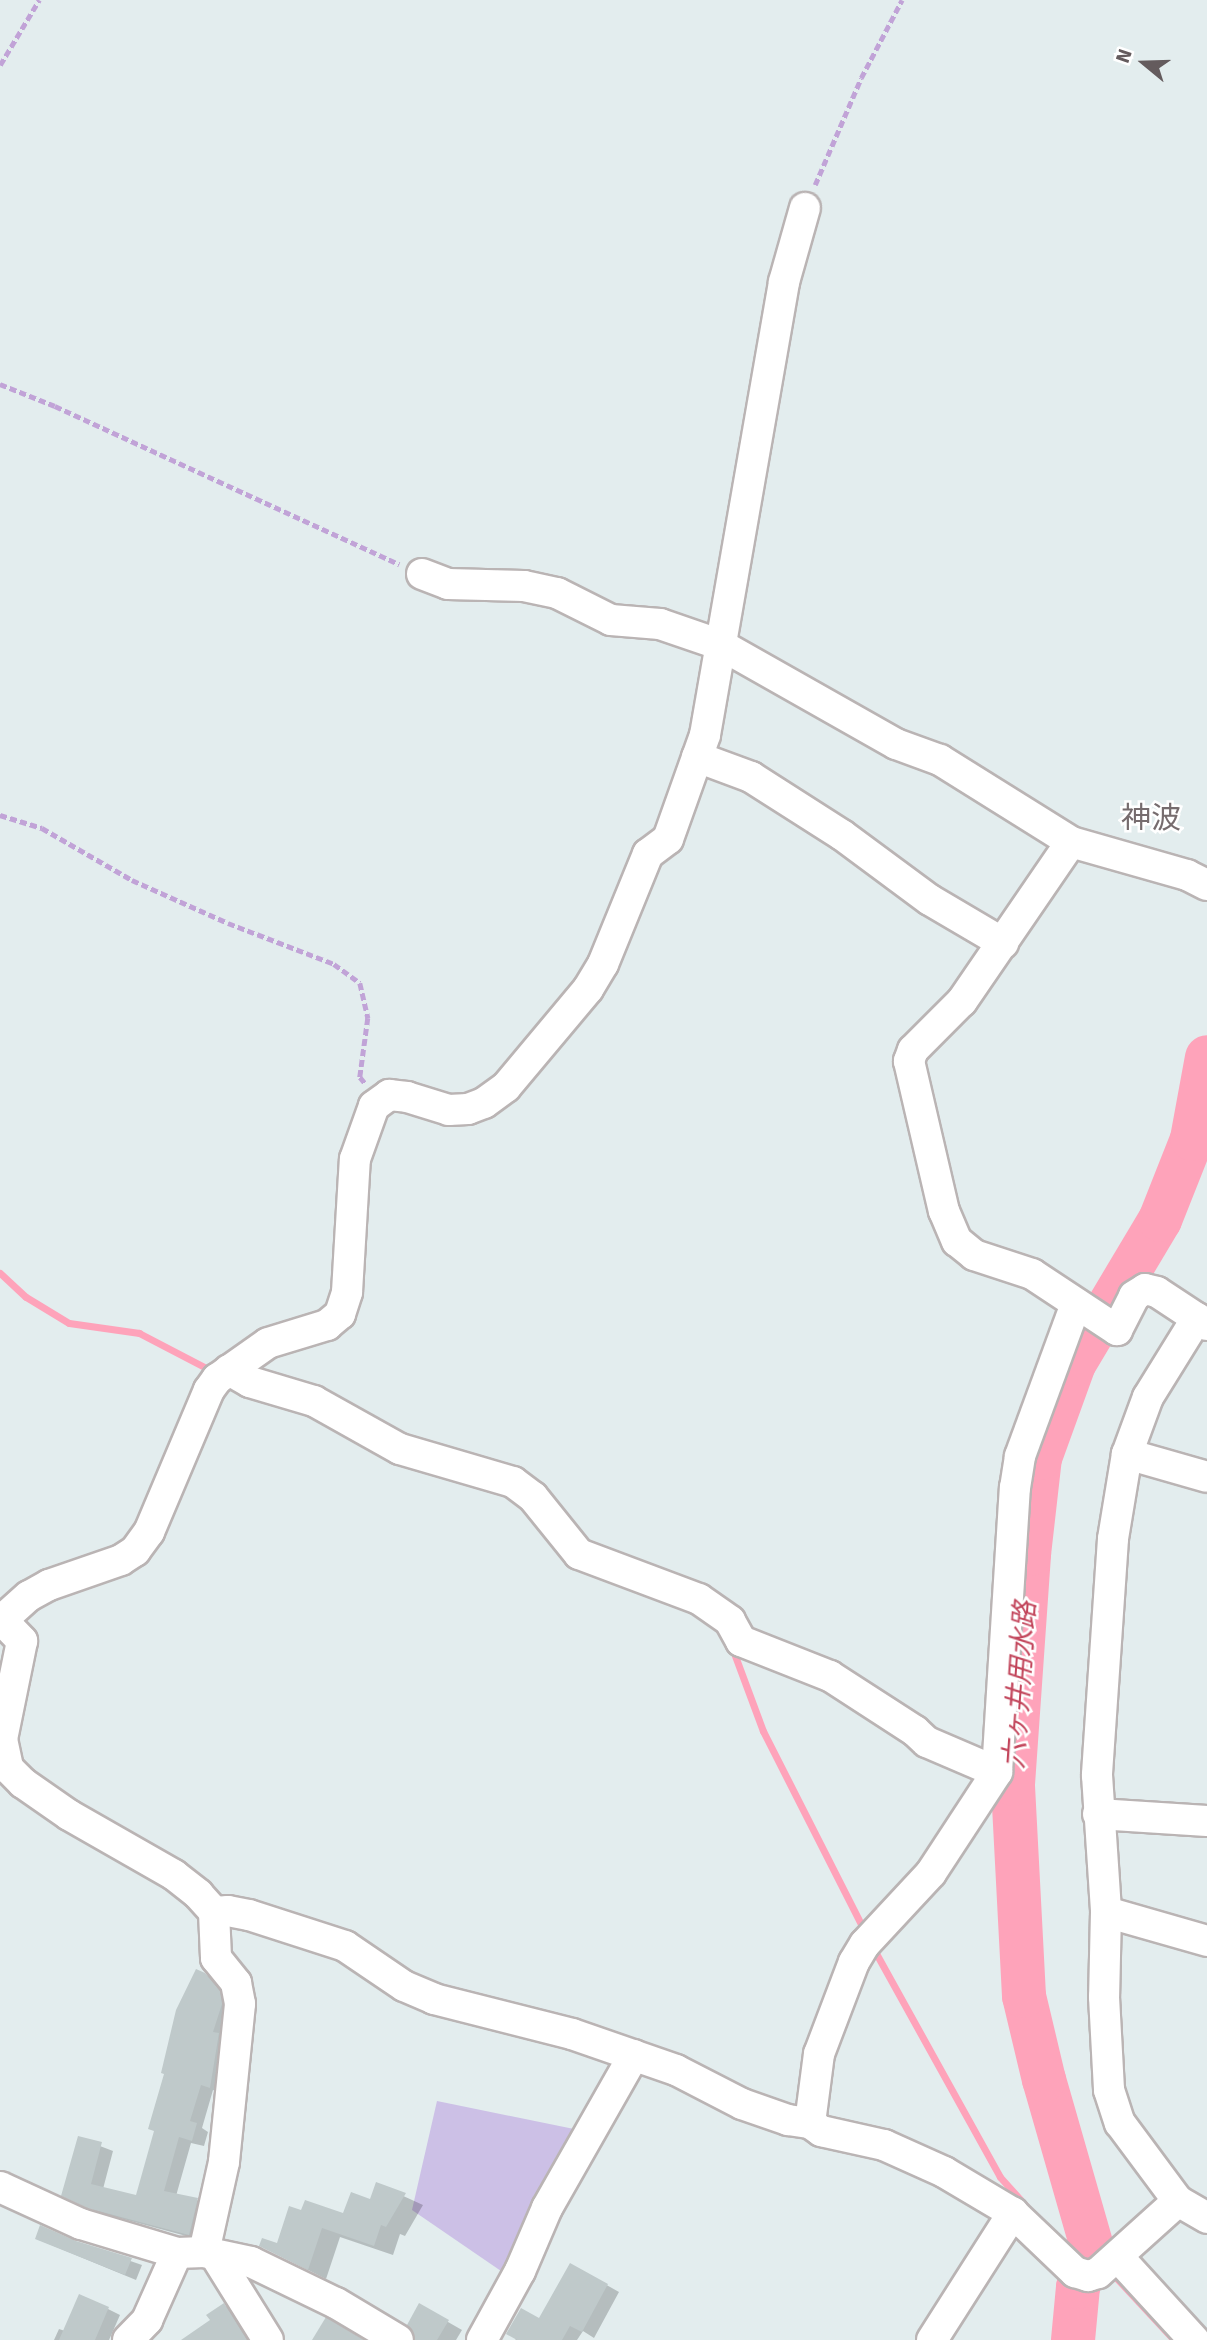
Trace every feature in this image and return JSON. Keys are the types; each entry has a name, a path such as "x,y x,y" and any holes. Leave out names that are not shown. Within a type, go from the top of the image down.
{"street":[{"path":"128,2340 147,2320 198,2253 224,2162 240,2004 236,1983 216,1958 214,1912 198,1894 174,1875 69,1815 23,1783 8,1768 2,1739 22,1641 1,1619 29,1596 49,1585 121,1559 135,1551 149,1532 209,1390 225,1373 268,1343 327,1325 340,1314 347,1292 355,1159 374,1106 389,1095 407,1097 449,1110 468,1109 506,1087 588,989 603,964 648,854 668,839 705,735 784,282 805,208"},
{"path":"422,574 448,584 524,586 557,593 611,620 660,624 720,645 896,744 940,760 1070,842 1187,875 1207,885"},
{"path":"697,757 751,777 842,835 930,900 1003,943"},
{"path":"1070,842 962,1001 914,1050 909,1061 921,1123 944,1211 957,1241 974,1255 1032,1274 1116,1330 1134,1296 1144,1289 1157,1292 1202,1322 1148,1398 1127,1454 1112,1539 1097,1775 1106,1912 1104,1997 1109,2090 1120,2123 1178,2201 1207,2218"},
{"path":"810,2123 819,2054 854,1962 870,1939 931,1873 997,1772 1015,1488 1020,1456 1090,1313"},
{"path":"225,1373 314,1401 400,1449 513,1482 533,1497 579,1555 699,1599 730,1621 741,1641 830,1676 915,1731 927,1742 997,1772"},
{"path":"1127,1454 1207,1477"},
{"path":"1098,1814 1207,1821"},
{"path":"214,1912 228,1911 249,1915 345,1946 404,1986 434,1999 572,2034 676,2070 742,2104 788,2120 810,2123 821,2132 884,2145 944,2172 1013,2213 1098,2268 1194,2340"},
{"path":"1106,1912 1207,1941"},
{"path":"482,2340 520,2271 547,2208 634,2055"},
{"path":"0,2187 81,2224 198,2253 251,2262 336,2302 398,2340"},
{"path":"1098,2268 1178,2201"},
{"path":"932,2340 1013,2213"},
{"path":"198,2253 268,2340"}],"path":[{"path":"0,65 39,0"},
{"path":"805,208 861,78 902,0"},
{"path":"0,384 55,406 422,574"},
{"path":"0,815 42,828 132,880 228,923 334,964 360,983 368,1018 360,1077 381,1101"}],"shaded area":[{"path":"437,2101 574,2129 501,2271 412,2210"}],"building":[{"path":"196,1969 205,1973 220,1991 222,2004 213,2032 219,2033 210,2088 201,2085 190,2121 197,2123 192,2141 179,2137 164,2191 198,2198 189,2235 87,2208 61,2196 78,2136 102,2142 91,2184 136,2195 154,2131 148,2129 164,2074 161,2073 176,2010"},
{"path":"376,2182 406,2193 386,2227 381,2225 374,2246 322,2228 308,2270 259,2246 262,2238 277,2243 289,2206 301,2210 305,2200 343,2213 351,2192 370,2199"},
{"path":"40,2225 76,2241 132,2258 125,2275 35,2239"},
{"path":"570,2263 608,2284 582,2332 570,2326 562,2340 517,2340 506,2334 521,2308 539,2318"},
{"path":"79,2294 109,2307 95,2340 59,2340"},
{"path":"224,2303 247,2340 181,2340 210,2320 206,2315"},
{"path":"419,2303 449,2320 437,2340 415,2340 407,2325"},
{"path":"326,2317 328,2318 364,2340 312,2340"}],"waterway":[{"name":"六ヶ井用水路","path":"1073,2340 1078,2287 1092,2247 1044,2080 1024,1996 1013,1784 1029,1554 1040,1458 1074,1364 1160,1220 1192,1139 1207,1057"},
{"path":"0,1273 26,1297 69,1323 139,1333 214,1372"},
{"path":"731,1645 763,1731 865,1932"},
{"path":"872,1946 1000,2177 1026,2206"},
{"path":"1059,2239 1089,2256"},
{"path":"1092,2247 1102,2261"},
{"path":"1109,2270 1174,2340"}],"district":[{"name":"神波","path":"1151,819"}]}
